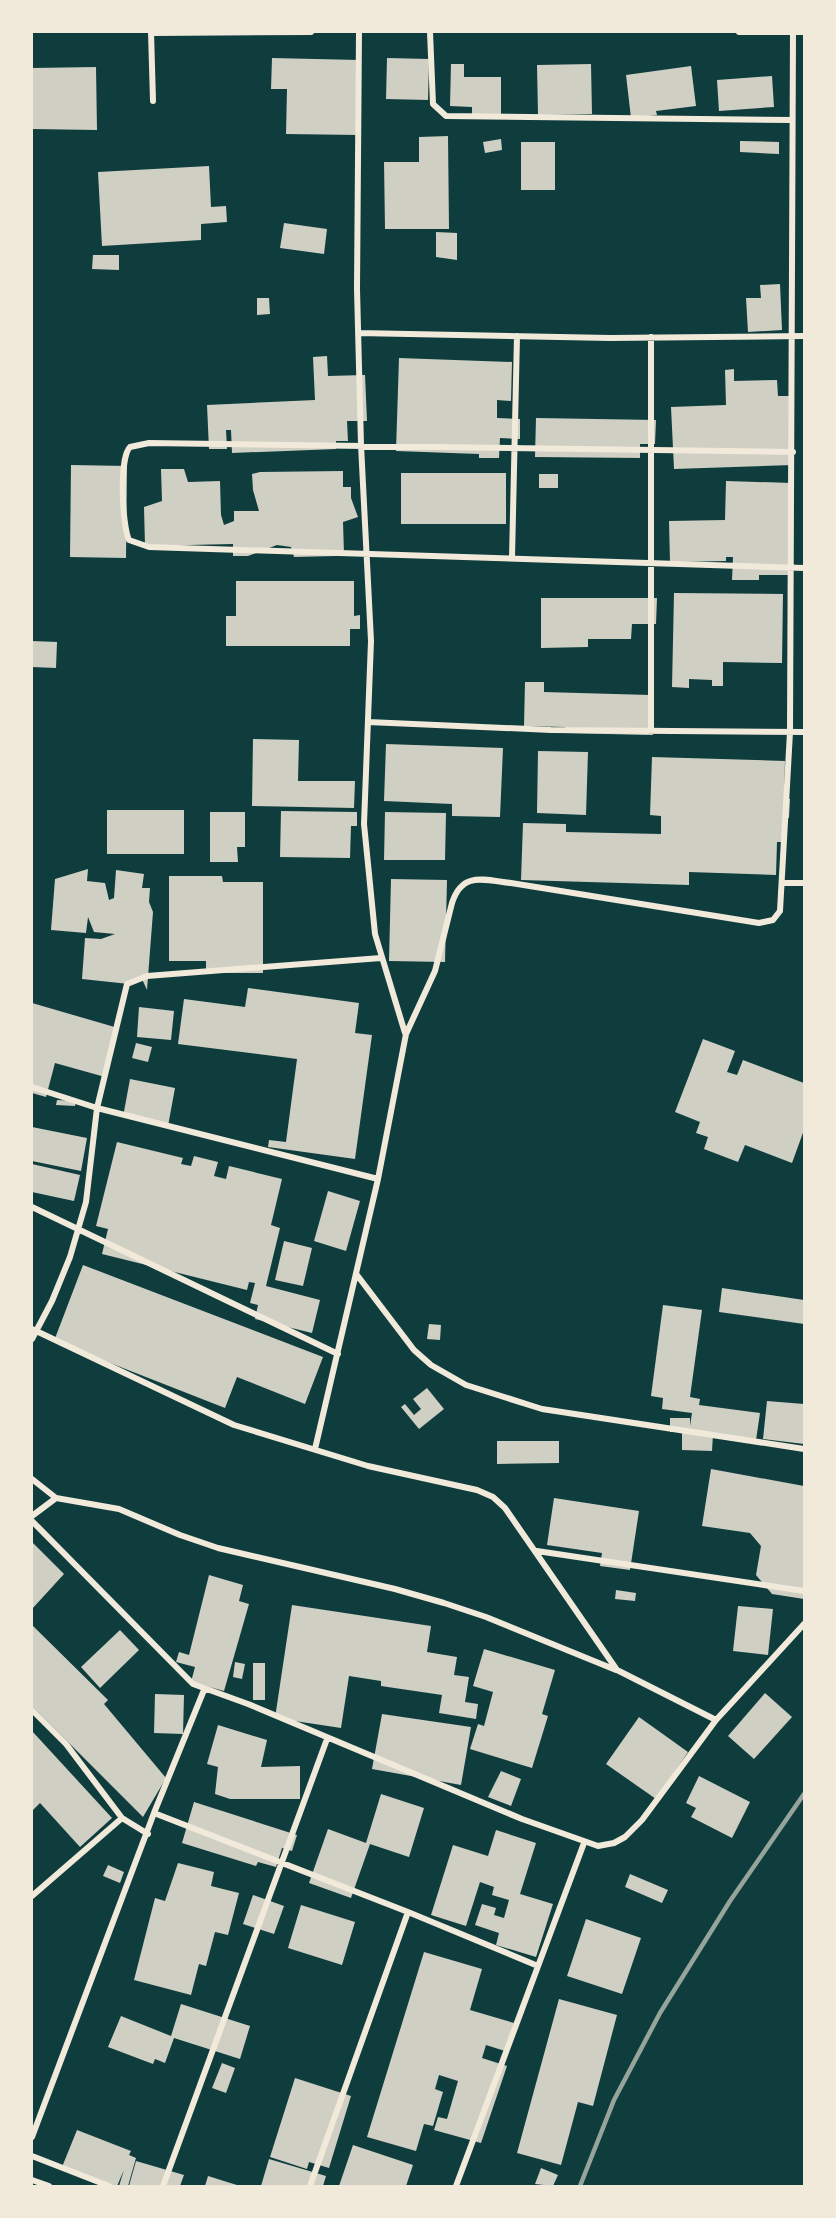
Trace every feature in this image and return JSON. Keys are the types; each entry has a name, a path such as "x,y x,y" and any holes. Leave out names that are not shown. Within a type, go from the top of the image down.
{"street":[{"path":"153,101 151,32 311,32"},
{"path":"359,32 358,333 371,641 364,824 372,915 381,958 406,1034"},
{"path":"430,32 433,104 446,116 792,120"},
{"path":"739,32 804,32"},
{"path":"315,1449 357,1275 406,1034 435,971 455,892 468,881 511,883 759,923 773,920 779,914 783,883 790,732 794,32"},
{"path":"358,333 651,337 804,336"},
{"path":"512,558 517,336"},
{"path":"651,337 651,732"},
{"path":"793,452 149,443 130,447 124,459 125,525 129,540 149,548 804,568"},
{"path":"368,722 651,732 804,732"},
{"path":"783,883 804,883"},
{"path":"32,1339 34,1330 52,1301 87,1202 97,1108 121,997 127,984 131,981 183,972 381,958"},
{"path":"32,1087 97,1108 378,1179"},
{"path":"32,1207 338,1354"},
{"path":"357,1275 414,1350 431,1365 466,1385 542,1409 804,1449"},
{"path":"34,1330 234,1425 368,1466 486,1493 505,1508 537,1551 617,1670"},
{"path":"32,1479 56,1498 119,1509 180,1535 218,1548 394,1589 486,1617 617,1670 716,1720"},
{"path":"32,1516 56,1498"},
{"path":"32,1521 183,1676 204,1690 248,1704 584,1843 597,1846 614,1843 625,1837 658,1798 716,1720 804,1624"},
{"path":"537,1551 804,1591"},
{"path":"32,2137 154,1813 204,1690"},
{"path":"32,1710 66,1744 122,1818 148,1834"},
{"path":"163,2187 327,1738"},
{"path":"154,1813 408,1912 538,1966"},
{"path":"32,1896 122,1818"},
{"path":"456,2187 584,1843"},
{"path":"310,2187 408,1912"},
{"path":"32,2156 109,2187"},
{"path":"32,2180 49,2187"}],"building":[{"path":"272,58 359,60 358,135 286,134 287,89 271,89"},
{"path":"387,58 429,59 428,100 386,99"},
{"path":"451,64 464,64 464,77 501,77 501,116 472,116 472,107 450,106"},
{"path":"591,64 592,114 538,115 537,65"},
{"path":"691,66 696,106 656,111 657,115 631,118 626,75"},
{"path":"96,67 97,130 32,129 32,68"},
{"path":"772,76 774,107 719,111 717,80"},
{"path":"448,136 449,229 385,229 384,162 419,162 419,137"},
{"path":"501,139 502,150 485,153 483,142"},
{"path":"740,141 779,142 779,154 740,152"},
{"path":"521,142 555,142 555,190 521,190"},
{"path":"209,166 211,207 226,206 227,222 201,224 201,240 102,246 98,172"},
{"path":"284,223 327,229 324,254 280,248"},
{"path":"436,232 457,233 457,260 436,257"},
{"path":"93,255 119,255 119,270 92,269"},
{"path":"780,284 782,330 748,332 746,298 761,298 760,285"},
{"path":"257,298 269,298 270,314 257,315"},
{"path":"327,356 328,376 365,375 367,421 347,421 348,441 336,441 336,449 232,453 231,430 226,430 227,449 209,449 207,405 315,400 313,357"},
{"path":"399,358 512,362 511,401 497,400 497,418 520,419 520,439 500,438 499,458 479,458 479,454 396,451"},
{"path":"734,369 734,381 777,380 778,396 791,396 793,465 674,469 671,407 726,405 725,370"},
{"path":"536,418 656,420 655,444 640,444 640,458 535,457"},
{"path":"71,465 127,466 126,558 70,557"},
{"path":"161,469 184,469 188,482 220,481 221,515 224,525 234,521 234,511 259,511 253,490 252,474 343,471 343,487 351,487 351,498 358,517 343,522 344,554 336,556 294,557 291,547 277,545 248,556 233,556 233,544 145,546 144,507 162,501"},
{"path":"401,473 506,473 506,524 401,524"},
{"path":"539,474 558,474 558,488 539,488"},
{"path":"726,481 792,483 790,575 759,575 759,580 732,580 733,557 726,557 726,561 670,562 669,521 725,520"},
{"path":"236,581 354,581 354,616 360,615 360,629 350,629 350,646 226,646 226,616 236,616"},
{"path":"674,593 783,594 782,663 723,662 723,686 712,686 712,680 689,679 689,688 672,687"},
{"path":"541,598 657,598 656,624 632,624 631,639 588,639 588,647 541,648"},
{"path":"32,641 57,642 56,668 32,667"},
{"path":"525,682 544,682 544,692 650,695 649,735 565,733 565,727 524,726"},
{"path":"253,739 299,740 298,781 355,781 354,808 252,806"},
{"path":"386,744 503,748 500,817 452,816 452,804 384,801"},
{"path":"538,751 588,752 586,815 537,813"},
{"path":"652,757 785,761 784,799 790,799 789,818 783,818 782,842 777,842 776,875 689,872 689,885 521,880 523,823 566,824 566,832 661,834 661,816 650,815"},
{"path":"107,810 184,810 184,854 107,854"},
{"path":"281,811 357,812 357,826 351,826 350,858 280,857"},
{"path":"210,812 245,812 245,847 237,847 238,862 210,862"},
{"path":"385,812 446,813 445,860 384,860"},
{"path":"88,869 87,881 105,883 109,900 114,898 116,870 144,874 142,888 150,888 149,902 153,912 147,990 142,979 129,984 82,979 85,938 101,939 115,934 94,932 88,917 86,933 51,930 55,879"},
{"path":"169,876 222,876 223,882 263,882 263,973 206,973 206,961 169,961"},
{"path":"391,879 447,880 445,962 389,961"},
{"path":"248,988 359,1003 355,1033 372,1035 355,1159 268,1147 269,1140 286,1142 297,1059 178,1044 184,999 245,1007"},
{"path":"32,1003 118,1028 105,1077 55,1063 46,1097 32,1093"},
{"path":"139,1007 174,1011 171,1040 137,1037"},
{"path":"703,1039 735,1051 727,1072 737,1075 743,1060 804,1083 804,1130 792,1163 745,1145 738,1162 704,1149 708,1137 696,1133 700,1122 675,1112"},
{"path":"136,1043 152,1047 148,1062 132,1058"},
{"path":"130,1079 175,1088 168,1126 123,1117"},
{"path":"57,1100 76,1101 75,1106 56,1105"},
{"path":"32,1127 87,1138 81,1171 32,1161"},
{"path":"117,1142 183,1158 181,1164 191,1166 194,1156 218,1162 214,1176 226,1179 229,1166 282,1179 271,1225 280,1228 266,1286 320,1300 312,1333 255,1319 258,1305 250,1303 255,1283 249,1282 247,1290 102,1254 108,1229 96,1226"},
{"path":"32,1164 80,1175 74,1201 32,1192"},
{"path":"328,1191 360,1201 346,1251 314,1241"},
{"path":"284,1241 312,1248 303,1286 275,1280"},
{"path":"83,1265 323,1357 305,1404 237,1377 225,1408 54,1341"},
{"path":"722,1288 804,1300 804,1324 719,1312"},
{"path":"663,1305 702,1310 690,1397 700,1399 699,1405 760,1413 756,1440 713,1434 712,1451 682,1450 682,1432 670,1432 670,1418 690,1418 690,1426 692,1413 662,1409 663,1398 651,1396"},
{"path":"429,1324 441,1325 440,1340 427,1339"},
{"path":"427,1388 444,1409 419,1429 401,1407 405,1404 414,1415 421,1409 413,1399"},
{"path":"767,1401 804,1404 804,1444 763,1439"},
{"path":"497,1441 559,1441 559,1463 497,1464"},
{"path":"711,1469 804,1486 804,1599 772,1594 756,1575 761,1546 750,1533 702,1526"},
{"path":"554,1498 639,1511 630,1570 600,1566 602,1553 547,1545"},
{"path":"32,1542 64,1574 32,1609"},
{"path":"209,1575 243,1585 239,1601 249,1604 224,1691 191,1682 195,1667 176,1662 179,1652 189,1655"},
{"path":"616,1590 636,1593 635,1601 615,1599"},
{"path":"292,1605 431,1626 427,1652 457,1657 454,1675 469,1677 465,1702 478,1704 476,1719 439,1713 442,1695 381,1686 381,1681 349,1676 341,1728 275,1718"},
{"path":"738,1606 773,1609 768,1655 733,1651"},
{"path":"32,1625 108,1700 104,1704 166,1778 143,1817 32,1706"},
{"path":"120,1630 139,1650 100,1688 81,1667"},
{"path":"484,1649 555,1670 542,1714 548,1716 532,1768 470,1749 478,1724 484,1726 493,1692 473,1686"},
{"path":"235,1662 245,1664 242,1679 233,1677"},
{"path":"253,1663 265,1663 265,1700 253,1700"},
{"path":"765,1693 792,1717 754,1759 728,1736"},
{"path":"155,1694 184,1695 183,1734 154,1733"},
{"path":"382,1714 471,1727 461,1785 372,1769"},
{"path":"639,1717 688,1752 656,1799 606,1764"},
{"path":"218,1725 267,1740 261,1767 300,1766 300,1799 230,1799 215,1794 218,1767 207,1764"},
{"path":"32,1731 112,1818 80,1847 40,1803 32,1811"},
{"path":"501,1771 521,1779 511,1806 488,1797"},
{"path":"699,1776 750,1802 732,1838 691,1817 696,1808 686,1803"},
{"path":"381,1794 424,1808 409,1857 370,1844 351,1898 309,1883 328,1829 366,1843"},
{"path":"194,1802 297,1835 292,1851 282,1848 276,1867 258,1862 256,1866 182,1843"},
{"path":"496,1830 536,1843 520,1894 553,1904 536,1957 496,1945 499,1933 475,1925 482,1904 496,1908 494,1915 504,1918 509,1900 492,1895 494,1887 480,1882 466,1926 431,1915 453,1845 488,1856"},
{"path":"178,1863 214,1872 211,1886 239,1893 228,1935 215,1932 206,1966 199,1964 191,1995 134,1980 155,1898 165,1901"},
{"path":"108,1865 124,1872 120,1883 103,1876"},
{"path":"630,1874 668,1890 662,1903 625,1887"},
{"path":"253,1895 284,1906 274,1934 243,1924"},
{"path":"301,1905 355,1922 342,1965 288,1948"},
{"path":"586,1919 641,1938 622,1994 567,1976"},
{"path":"424,1952 482,1969 470,2010 514,2023 505,2051 486,2045 482,2058 507,2066 481,2143 434,2130 438,2117 447,2119 458,2081 439,2075 435,2089 443,2092 433,2126 424,2124 416,2151 367,2137"},
{"path":"559,1999 617,2015 593,2106 578,2102 561,2165 517,2153"},
{"path":"181,2004 250,2026 240,2059 174,2038 165,2063 155,2059 153,2064 108,2047 121,2016 171,2036"},
{"path":"222,2063 235,2068 226,2093 212,2088"},
{"path":"295,2078 351,2096 329,2168 309,2162 307,2169 270,2157"},
{"path":"77,2130 131,2151 129,2155 136,2158 128,2186 119,2186 124,2170 117,2186 112,2186 62,2167"},
{"path":"353,2145 413,2165 406,2186 339,2186"},
{"path":"269,2159 326,2176 323,2186 261,2186"},
{"path":"136,2161 184,2175 180,2186 129,2186"},
{"path":"541,2168 558,2175 553,2186 535,2184"},
{"path":"208,2176 240,2186 205,2186"}],"railway":[{"path":"580,2186 614,2100 660,2013 730,1901 804,1794"}]}
